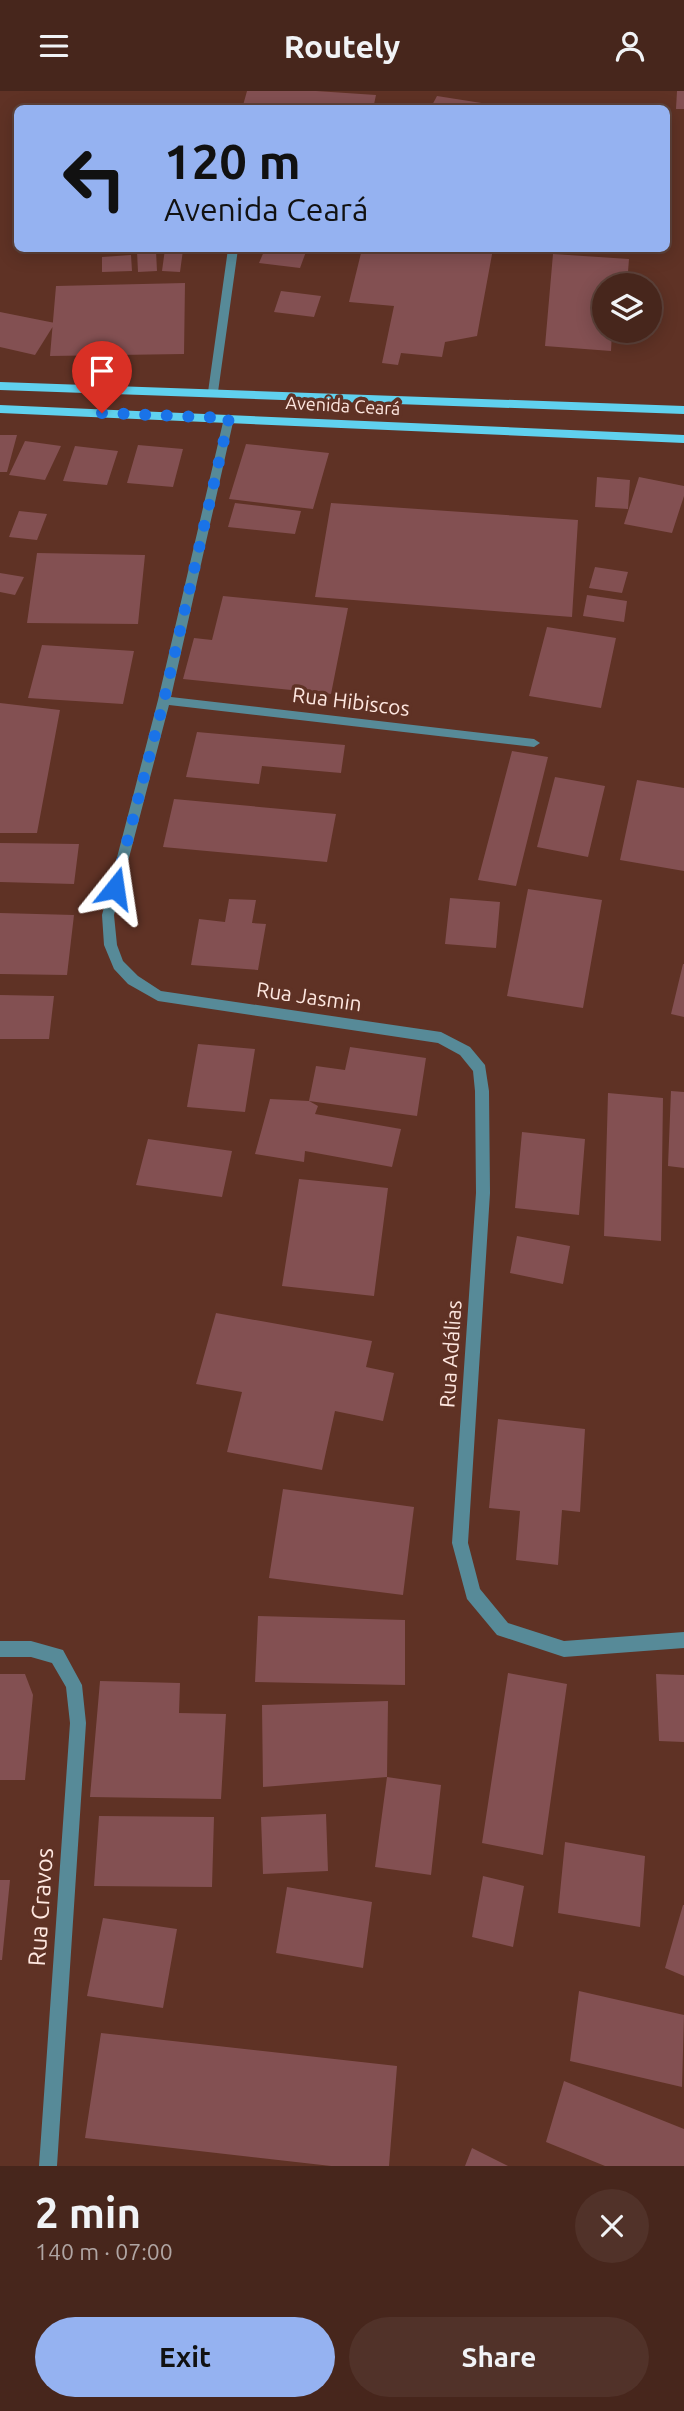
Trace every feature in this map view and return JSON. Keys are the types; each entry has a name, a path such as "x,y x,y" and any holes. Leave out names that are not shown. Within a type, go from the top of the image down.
{"main road":[{"name":"Avenida Ceará","path":"0,386 684,410"},
{"name":"Avenida Ceará","path":"0,409 684,439"}],"street":[{"path":"213,392 233,252"},
{"path":"164,700 229,418"},
{"name":"Rua Hibiscos","path":"164,700 534,743"},
{"name":"Rua Jasmin","path":"164,700 107,915 109,948 125,977 158,996 442,1038 465,1051 480,1069"},
{"name":"Rua Adálias","path":"480,1069 483,1193 460,1543 473,1593 503,1629 564,1649 684,1640"},
{"name":"Rua Cravos","path":"0,1649 31,1649 57,1656 74,1685 78,1723 48,2166"}],"building":[{"path":"247,91 316,91 376,95 374,105 243,105"},
{"path":"677,91 684,91 684,109 676,109"},
{"path":"437,96 494,105 432,105"},
{"path":"137,252 156,252 157,271 138,272"},
{"path":"165,252 183,252 180,272 162,271"},
{"path":"264,252 306,252 300,268 259,263"},
{"path":"361,252 492,252 477,336 445,342 442,357 401,353 398,365 382,363 394,306 349,302"},
{"path":"553,254 629,259 628,273 592,273 592,343 611,343 611,351 545,346"},
{"path":"131,255 132,271 102,272 102,257"},
{"path":"185,283 184,354 50,356 56,286"},
{"path":"281,291 321,296 314,317 274,312"},
{"path":"0,312 55,323 35,355 0,347"},
{"path":"0,435 17,435 7,472 0,472"},
{"path":"25,441 61,446 45,480 9,475"},
{"path":"246,444 329,453 313,509 229,499"},
{"path":"138,445 183,449 173,487 127,483"},
{"path":"75,446 118,451 107,485 63,481"},
{"path":"597,477 630,480 628,509 595,507"},
{"path":"639,477 684,486 684,496 672,533 624,524"},
{"path":"235,503 301,511 295,534 228,527"},
{"path":"331,503 578,520 572,617 315,597"},
{"path":"19,511 47,514 37,540 9,537"},
{"path":"37,553 145,555 138,624 27,623"},
{"path":"595,567 628,572 622,593 589,588"},
{"path":"0,573 24,577 15,595 0,592"},
{"path":"587,595 627,601 624,622 583,616"},
{"path":"223,596 348,608 331,694 183,679 194,638 212,640"},
{"path":"547,627 616,638 601,708 529,696"},
{"path":"42,645 134,651 123,704 28,698"},
{"path":"0,703 60,710 37,833 0,833"},
{"path":"197,732 345,745 341,773 262,766 259,784 186,777"},
{"path":"512,751 548,757 516,886 478,880"},
{"path":"555,777 605,786 588,857 537,847"},
{"path":"637,780 684,788 684,871 620,860"},
{"path":"174,799 336,814 327,862 163,847"},
{"path":"0,843 79,844 74,884 0,882"},
{"path":"528,889 602,900 583,1008 507,996"},
{"path":"450,898 500,902 496,948 445,944"},
{"path":"229,899 256,900 252,923 266,924 258,970 191,965 199,919 225,922"},
{"path":"0,913 74,915 67,975 0,974"},
{"path":"684,964 684,1017 671,1014"},
{"path":"0,995 54,996 49,1039 0,1039"},
{"path":"198,1044 255,1049 245,1112 187,1107"},
{"path":"350,1047 426,1058 417,1116 309,1101 316,1066 345,1070"},
{"path":"671,1091 684,1092 684,1168 668,1166"},
{"path":"608,1093 663,1098 661,1241 604,1236"},
{"path":"270,1099 309,1101 318,1106 315,1114 401,1129 392,1167 305,1151 304,1162 255,1154"},
{"path":"522,1132 585,1139 579,1215 515,1208"},
{"path":"148,1139 232,1151 222,1197 136,1185"},
{"path":"299,1179 388,1188 374,1296 282,1286"},
{"path":"517,1236 570,1246 563,1284 510,1273"},
{"path":"216,1313 372,1341 366,1367 394,1373 383,1421 335,1411 322,1470 227,1452 242,1392 196,1384"},
{"path":"498,1419 585,1429 580,1512 562,1510 558,1565 516,1560 520,1511 489,1508"},
{"path":"283,1489 414,1507 403,1595 269,1578"},
{"path":"258,1616 405,1620 405,1685 255,1682"},
{"path":"508,1673 567,1684 543,1855 482,1843"},
{"path":"0,1674 25,1674 33,1695 25,1780 0,1780"},
{"path":"656,1674 684,1675 684,1742 659,1741"},
{"path":"100,1681 180,1683 179,1713 226,1714 221,1799 90,1797"},
{"path":"388,1701 387,1777 263,1787 262,1705"},
{"path":"387,1777 441,1785 431,1875 375,1867"},
{"path":"326,1814 328,1871 263,1874 261,1817"},
{"path":"99,1816 214,1817 212,1887 94,1886"},
{"path":"565,1842 645,1856 640,1927 558,1913"},
{"path":"483,1876 524,1886 513,1947 472,1937"},
{"path":"0,1880 10,1880 2,1960 0,1960"},
{"path":"287,1887 372,1902 363,1968 276,1953"},
{"path":"684,1905 684,1976 665,1968"},
{"path":"103,1918 177,1929 163,2008 87,1996"},
{"path":"579,1991 684,2015 682,2087 570,2061"},
{"path":"101,2033 397,2066 389,2166 331,2166 85,2138"},
{"path":"564,2081 684,2129 684,2166 605,2166 546,2142"},
{"path":"472,2148 508,2166 465,2166"}],"route":[{"path":"102,413 229,418 164,700 115,888"}]}
